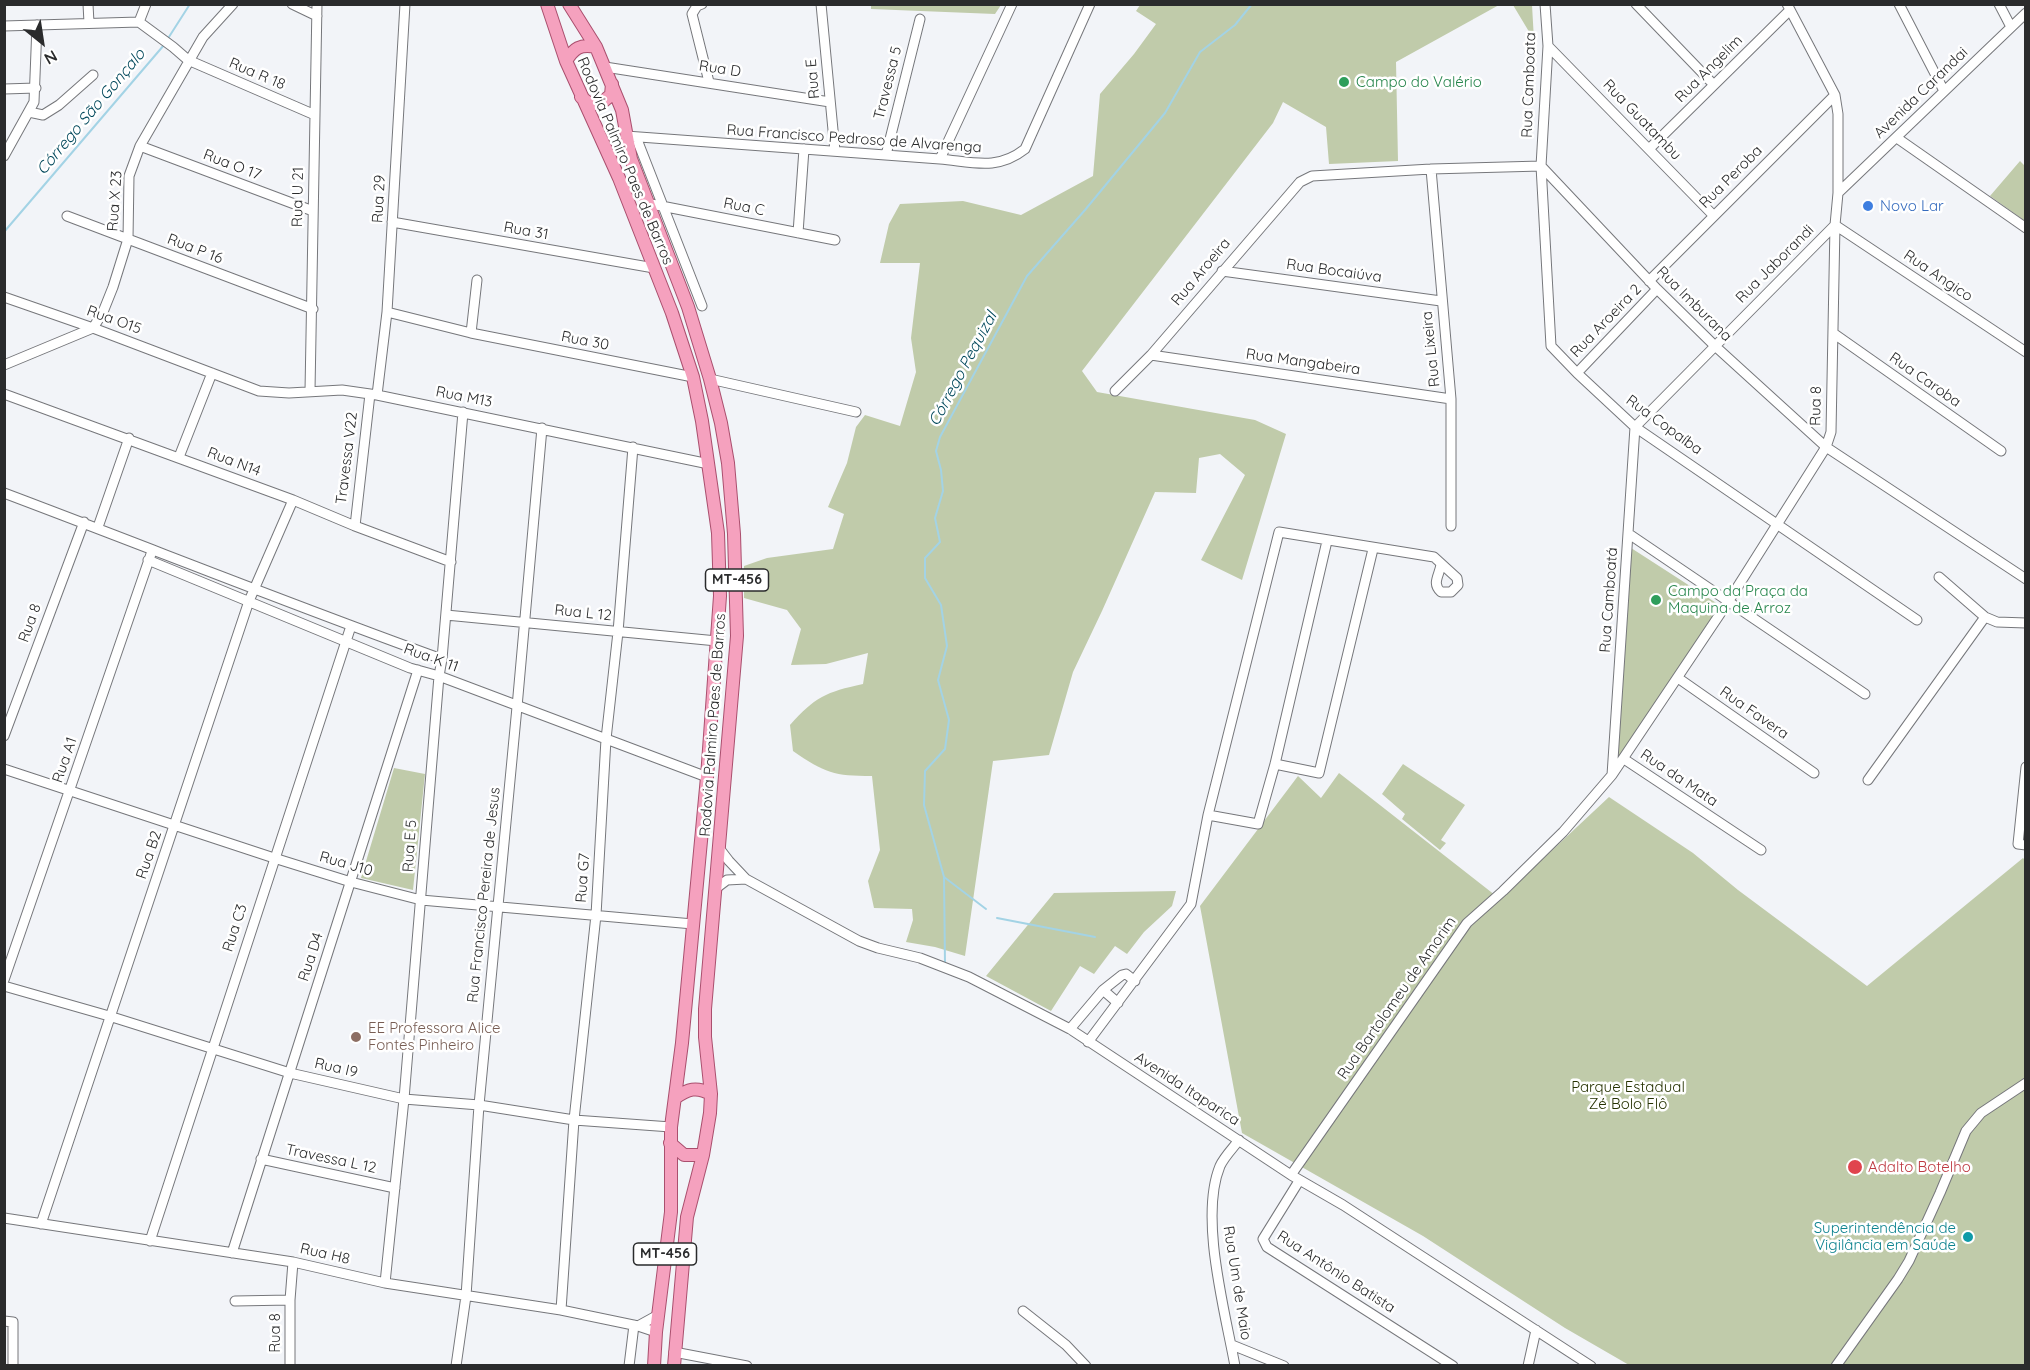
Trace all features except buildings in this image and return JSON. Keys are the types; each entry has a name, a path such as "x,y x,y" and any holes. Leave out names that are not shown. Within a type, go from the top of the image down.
{"main road":[{"name":"Rodovia Palmiro Paes de Barros","path":"547,4 580,96 619,178 672,313 693,377 709,464 718,533 720,596 707,777 671,1127 670,1212 654,1365"},
{"name":"Rodovia Palmiro Paes de Barros","path":"569,4 596,47 622,110 631,137 631,159 646,203 688,307 710,379 728,463 737,594 737,636 705,1009 705,1037 711,1094 708,1136 687,1217 674,1365"},
{"path":"566,61 578,46 596,47"},
{"path":"580,96 590,104 600,104 611,94 612,84"},
{"path":"675,1098 686,1090 694,1088 711,1094"},
{"path":"670,1143 684,1155 703,1155"}],"street":[{"path":"88,4 89,23"},
{"path":"4,27 139,22 146,4"},
{"name":"Rua X 23","path":"93,328 103,312 113,287 128,239 129,176 140,146 203,37 233,4"},
{"path":"292,4 317,16"},
{"name":"Rua U 21","path":"310,391 317,4"},
{"name":"Rua 29","path":"374,394 387,312 405,4"},
{"path":"702,4 692,14 709,82"},
{"name":"Rua E","path":"821,4 835,151"},
{"path":"940,159 1012,4"},
{"name":"Rua Francisco Pedroso de Alvarenga","path":"631,137 990,164 1012,160 1025,149 1090,4"},
{"name":"Rua Camboata","path":"1541,166 1548,46 1545,4"},
{"path":"1636,4 1714,85"},
{"path":"1899,4 1944,92"},
{"path":"1999,4 2011,27"},
{"name":"Rua Angelim","path":"1649,149 1788,7"},
{"name":"Rua 8","path":"1624,759 1779,524 1827,447 1831,432 1838,114 1835,95 1788,7"},
{"name":"Avenida Carandai","path":"1838,194 2025,14"},
{"name":"Travessa 5","path":"886,155 920,19"},
{"name":"Rua R 18","path":"139,22 188,60 315,114"},
{"path":"4,156 34,102 37,25"},
{"name":"Rua Guatambu","path":"1548,46 1714,216"},
{"name":"Rua D","path":"605,67 830,102"},
{"path":"29,112 43,115 59,105 93,75"},
{"path":"4,89 36,88"},
{"name":"Rua Peroba","path":"1649,281 1835,95"},
{"path":"631,137 664,207 702,306"},
{"path":"1897,138 2025,228"},
{"name":"Rua O 17","path":"140,146 313,211"},
{"path":"798,233 804,149"},
{"path":"1431,169 1541,166"},
{"name":"Rua Imburana","path":"1541,166 1649,281 1715,346 1827,447 2025,579"},
{"name":"Rua Copaíba","path":"1541,166 1551,346 1635,427 1917,620"},
{"name":"Rua Aroeira","path":"1114,391 1151,355 1300,182 1312,176 1431,169"},
{"name":"Rua Lixeira","path":"1431,169 1451,399 1451,526"},
{"name":"Rua C","path":"646,203 835,240"},
{"name":"Rua P 16","path":"67,216 313,309"},
{"name":"Rua 31","path":"392,222 654,268"},
{"name":"Rua Jaborandi","path":"1635,427 1835,225"},
{"name":"Rua Angico","path":"1835,225 2025,352"},
{"name":"Rua Bocaiúva","path":"1222,271 1441,301"},
{"path":"471,333 477,280"},
{"name":"Rua Aroeira 2","path":"1577,373 1657,289"},
{"name":"Rua O15","path":"4,297 212,373"},
{"name":"Rua 30","path":"387,312 471,333 693,377"},
{"path":"4,365 93,328"},
{"name":"Rua Caroba","path":"1833,333 2001,451"},
{"name":"Rua Mangabeira","path":"1151,355 1451,399"},
{"path":"180,457 212,373"},
{"name":"Rua M13","path":"212,373 260,391 289,393 342,390 374,394 709,464"},
{"path":"710,379 856,412"},
{"name":"Rua N14","path":"4,394 180,457 451,562"},
{"name":"Travessa V22","path":"354,526 374,394"},
{"name":"Rua E 5","path":"385,1283 404,1099 463,412"},
{"name":"Rua Camboatá","path":"1612,775 1635,427"},
{"name":"Rua Francisco Pereira de Jesus","path":"456,1365 466,1296 479,1105 542,428"},
{"path":"98,527 129,438"},
{"name":"Rua G7","path":"561,1310 574,1120 596,915 606,739 618,632 633,447"},
{"name":"Rua K 11","path":"5,496 98,527 254,589 442,659"},
{"name":"Rua B2","path":"41,1224 249,601 293,500"},
{"name":"Rua 8","path":"4,735 84,522"},
{"path":"1088,1042 1191,904 1208,815 1279,532 1434,558 1441,564"},
{"path":"1629,534 1865,694"},
{"path":"1208,815 1258,824 1275,764 1327,541"},
{"name":"Rua A1","path":"4,980 153,549"},
{"path":"1275,764 1318,773 1373,549"},
{"name":"Rua K 11","path":"148,560 418,670 707,777"},
{"path":"1939,577 1985,617 1997,622 2025,623"},
{"name":"Rua L 12","path":"446,615 717,641"},
{"path":"1868,780 1985,617"},
{"name":"Rua C3","path":"150,1240 351,626"},
{"name":"Rua D4","path":"232,1253 418,670"},
{"name":"Rua Favera","path":"1678,678 1814,773"},
{"name":"Rua da Mata","path":"1543,852 1624,759 1761,850"},
{"path":"2022,845 2025,767"},
{"name":"Rua J10","path":"4,769 274,858 351,882 421,900 693,924"},
{"name":"Avenida Itaparica","path":"718,848 746,879 859,941 920,958 969,977 1070,1029 1295,1178 1343,1205 1591,1365"},
{"name":"Rua Bartolomeu de Amorim","path":"1295,1178 1467,923 1543,852"},
{"path":"715,889 727,880 746,879"},
{"path":"1070,1029 1103,990 1122,975 1126,974 1135,981"},
{"name":"Rua I9","path":"4,986 109,1016 290,1073 404,1099 479,1105 574,1120 671,1127"},
{"path":"1103,990 1118,1003"},
{"path":"1836,1365 1909,1261 1966,1131 1981,1113 2025,1083"},
{"name":"Rua Um de Maio","path":"1235,1365 1212,1239 1212,1199 1221,1165 1239,1140"},
{"name":"Travessa L 12","path":"261,1159 395,1188"},
{"name":"Rua Antônio Batista","path":"1295,1178 1263,1239 1267,1247 1453,1365"},
{"name":"Rua H8","path":"4,1218 292,1262 385,1283 561,1310 636,1325 656,1332"},
{"name":"Rua 8","path":"290,1365 292,1262"},
{"name":"Rua 8","path":"235,1301 290,1300"},
{"path":"1023,1311 1066,1345 1086,1365"},
{"path":"629,1365 636,1325 658,1315"},
{"path":"4,1321 13,1322 13,1365"},
{"path":"1528,1365 1536,1330"},
{"path":"1232,1345 1284,1365"},
{"path":"1830,1365 1849,1347"},
{"path":"674,1352 747,1365"}],"green space":[{"path":"871,4 1001,5 995,14 871,9"},
{"path":"1140,5 1499,5 1396,62 1398,161 1329,164 1326,127 1283,102 1273,123 1082,371 1097,392 1255,420 1286,434 1242,580 1201,560 1245,475 1220,454 1199,458 1196,493 1155,492 1073,672 1049,755 993,761 965,956 935,947 906,942 913,920 912,909 874,908 868,881 880,850 872,776 830,772 793,751 790,725 822,697 863,684 868,653 826,664 791,665 801,629 787,610 744,598 744,566 767,558 833,549 844,514 828,507 847,463 856,427 865,415 900,426 916,372 911,338 920,263 880,263 889,224 900,204 963,201 1021,215 1093,176 1100,94 1156,24 1136,11"},
{"path":"1513,5 1532,5 1534,40"},
{"path":"2020,161 2025,166 2025,221 1990,196"},
{"path":"1628,546 1721,606 1618,761"},
{"path":"1403,764 1465,805 1441,840 1446,843 1440,850 1402,819 1405,814 1382,794"},
{"path":"394,768 425,774 413,890 361,878"},
{"name":"Parque Estadual Zé Bolo Flô","path":"1339,773 1500,899 1609,797 1693,853 1738,890 1867,986 2023,858 2026,861 2025,1365 1629,1365 1565,1328 1423,1236 1242,1133 1200,906 1298,776 1321,798"},
{"path":"1176,891 1172,906 1144,932 1127,954 1115,946 1094,974 1080,966 1051,1011 986,976 1054,893"}],"waterway":[{"name":"Córrego São Gonçalo","path":"167,40 190,4"},
{"name":"Córrego Pequizal","path":"945,964 944,877 924,805 925,771 945,749 949,720 938,680 947,646 941,605 925,578 925,558 940,542 935,518 943,491 936,451 940,437 1027,276 1165,113 1200,52 1235,25 1252,4"},
{"name":"Córrego São Gonçalo","path":"4,232 164,45"},
{"name":"Córrego Pequizal","path":"944,877 986,909"},
{"name":"Córrego Pequizal","path":"997,918 1095,937"}],"place":[{"name":"Campo do Valério","path":"1344,82"},
{"name":"Novo Lar","path":"1868,206"},
{"name":"Campo da Praça da Maquina de Arroz","path":"1656,600"},
{"name":"EE Professora Alice Fontes Pinheiro","path":"356,1037"},
{"name":"Adalto Botelho","path":"1855,1167"},
{"name":"Superintendência de Vigilância em Saúde","path":"1968,1237"}]}
